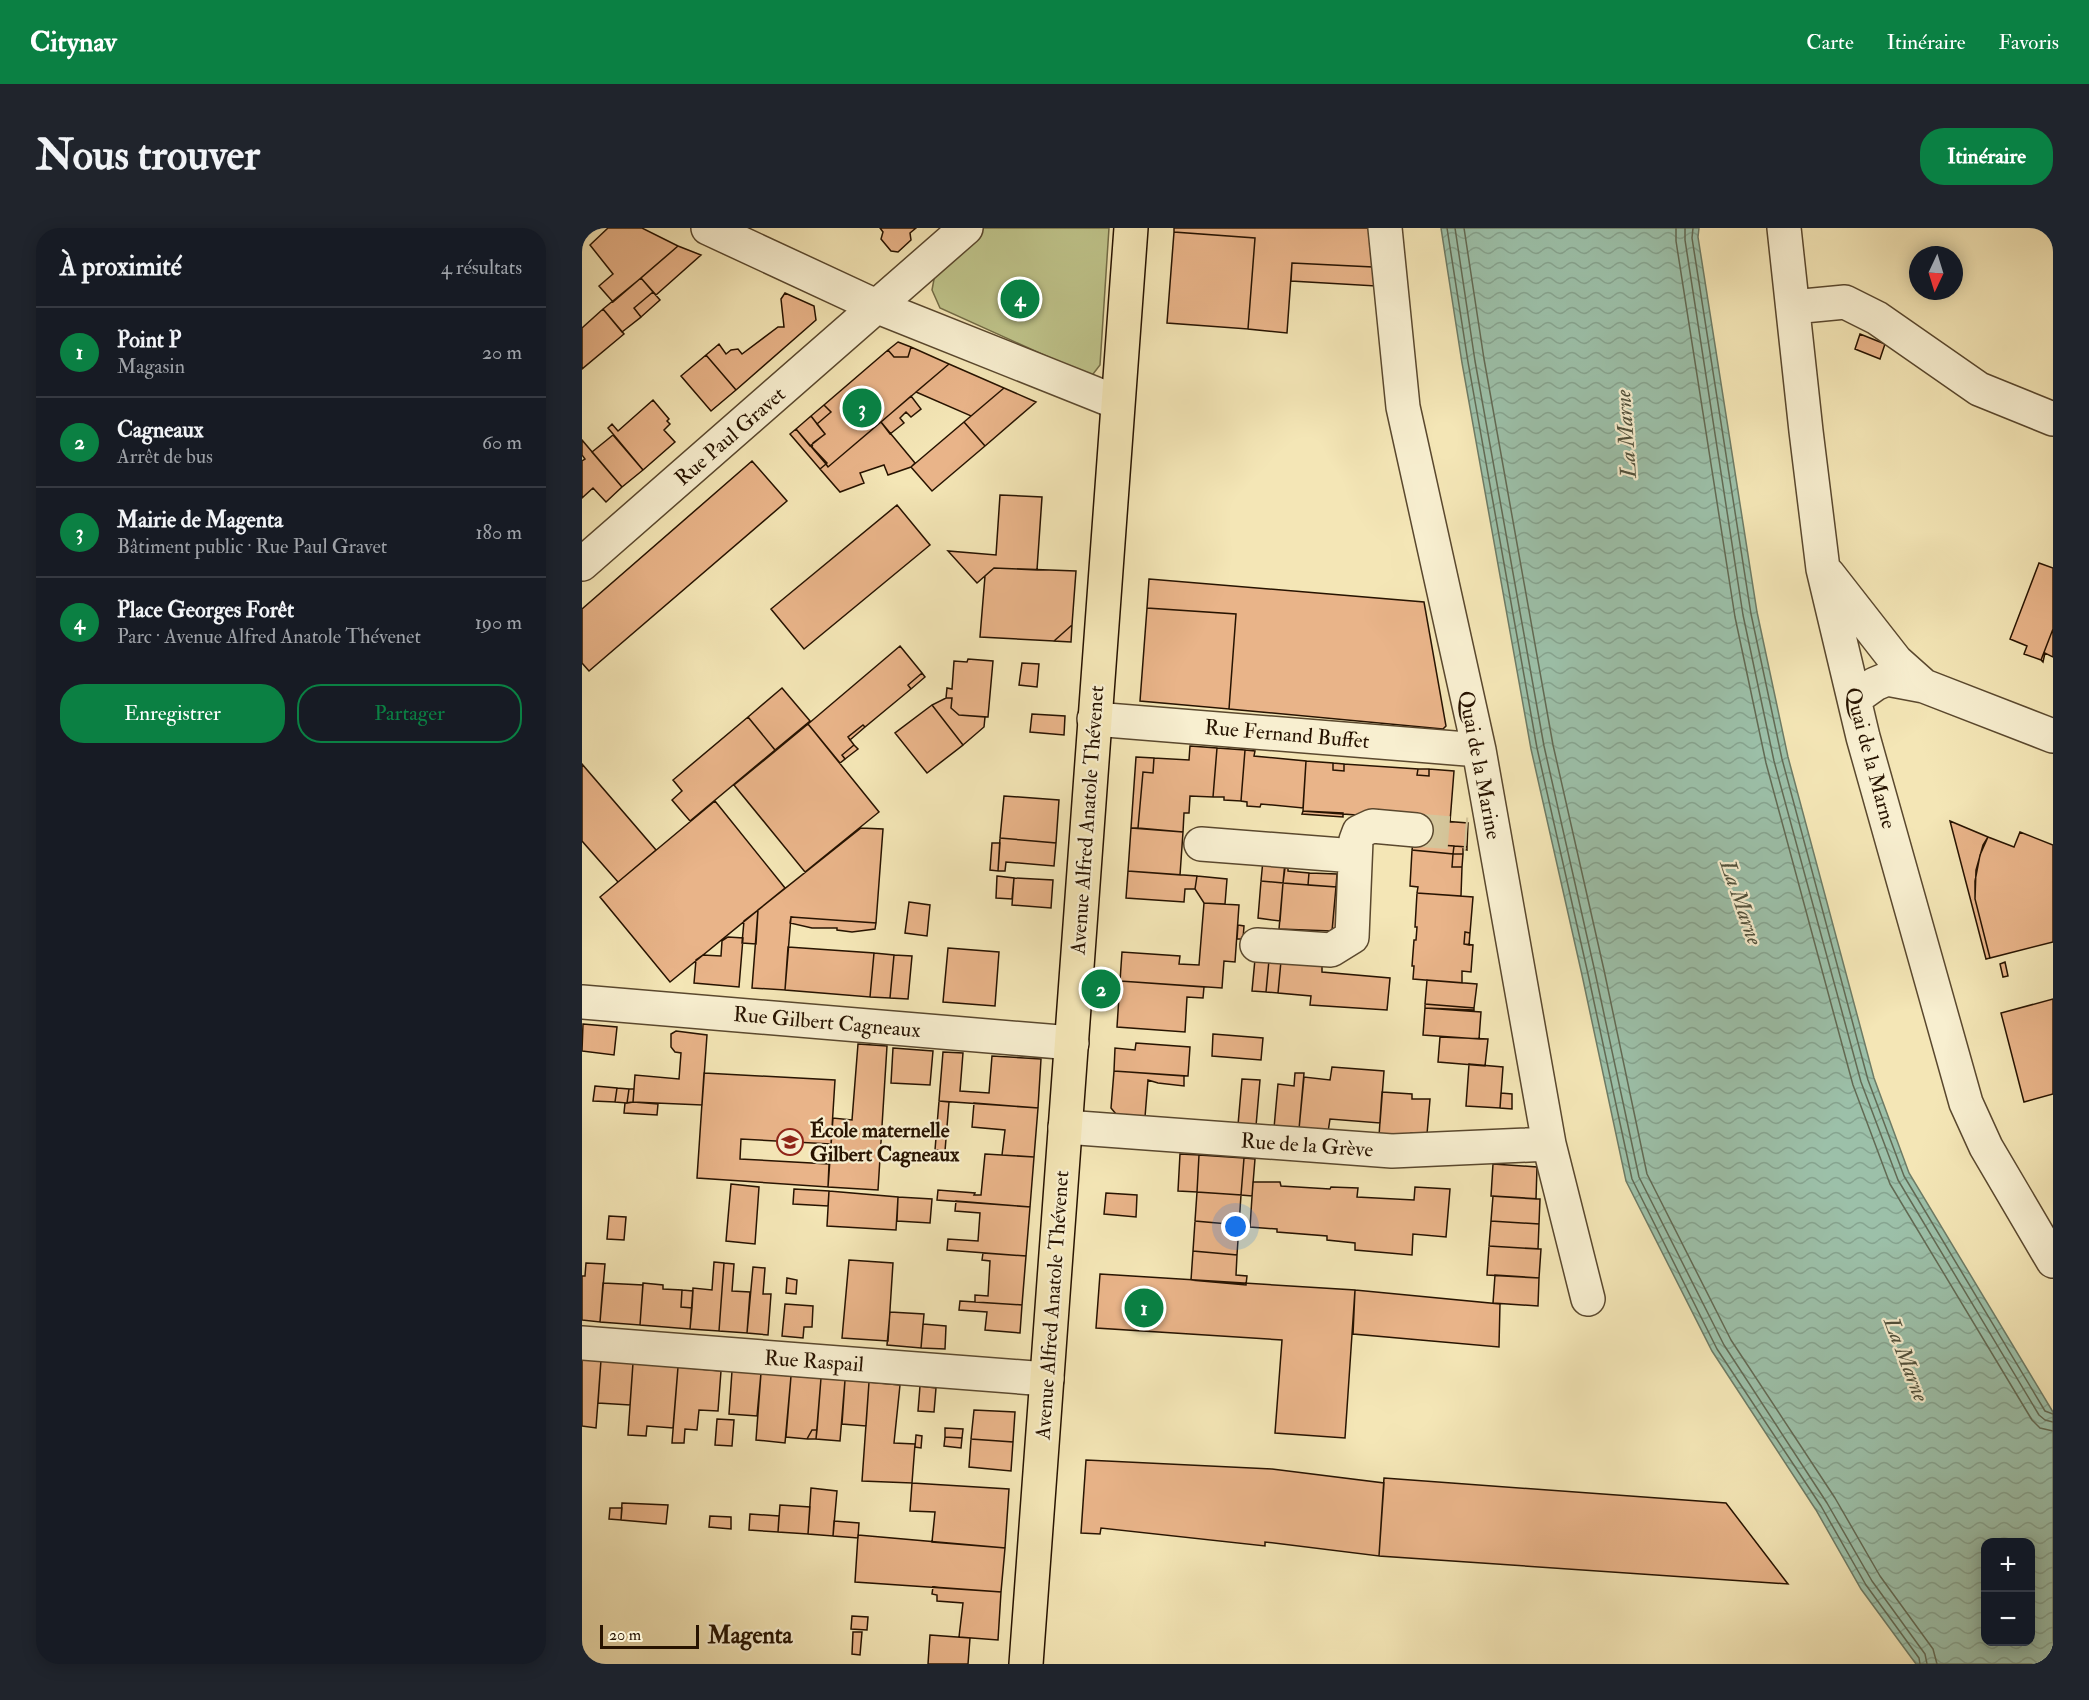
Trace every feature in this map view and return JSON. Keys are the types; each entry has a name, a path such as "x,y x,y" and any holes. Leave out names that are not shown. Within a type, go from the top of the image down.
{"main road":[{"name":"Avenue Alfred Anatole Thévenet","path":"1026,1664 1116,402 1131,228"}],"street":[{"path":"708,228 878,307 1116,402"},
{"name":"Rue Paul Gravet","path":"582,564 966,228"},
{"name":"Quai de la Marine","path":"1385,228 1403,406 1479,750 1481,835 1549,1144 1588,1299"},
{"name":"Quai de la Marne","path":"1784,228 1823,569 1854,699 1966,1103 1986,1147 2053,1261"},
{"path":"1793,307 1845,302 1877,318 1979,389 2053,419"},
{"path":"1823,569 1896,661 1924,686"},
{"path":"1854,699 1875,684 1887,679 1924,686 2053,736"},
{"name":"Rue Fernand Buffet","path":"1094,719 1479,750"},
{"path":"1257,945 1331,950 1352,936 1356,840 1359,832 1372,826 1416,830"},
{"path":"1201,844 1355,856"},
{"name":"Rue Gilbert Cagneaux","path":"582,1002 1072,1043"},
{"name":"Rue de la Grève","path":"1065,1127 1392,1151 1549,1144"},
{"name":"Rue Raspail","path":"582,1343 1047,1379"}],"shaded area":[{"path":"978,228 1109,228 1100,365 1090,378 1075,369 940,308 932,290 937,263"}],"water":[{"name":"La Marne","path":"1441,228 1699,228 1698,237 1757,612 1788,757 1874,1078 1909,1173 2053,1412 2053,1664 1916,1664 1861,1589 1816,1510 1712,1351 1626,1181 1531,749 1462,363"}],"building":[{"path":"608,228 642,228 678,246 613,302 599,286 613,274 590,245"},
{"path":"880,228 916,228 910,233 911,240 898,252 891,251 881,239 883,232"},
{"path":"1174,228 1369,228 1373,267 1292,263 1287,333 1248,329 1255,238 1174,232"},
{"path":"1174,232 1255,238 1248,329 1167,323"},
{"path":"678,246 701,255 656,295 641,278"},
{"path":"1292,263 1373,267 1376,286 1291,281"},
{"path":"641,278 653,292 634,308 641,317 622,332 603,309"},
{"path":"653,292 660,300 641,317 634,308"},
{"path":"785,293 814,306 816,320 736,390 706,355 719,344 726,354 738,349 742,354 778,327 784,327 781,299"},
{"path":"603,309 624,334 582,369 582,328"},
{"path":"1860,334 1885,344 1880,359 1855,349"},
{"path":"898,342 911,347 908,357 894,357 888,350"},
{"path":"911,347 949,364 828,467 812,447 813,443 825,434 817,424 831,412 824,405 888,350 894,357 908,357"},
{"path":"706,355 736,390 711,411 681,376"},
{"path":"949,364 1004,388 971,416 916,392"},
{"path":"1004,388 1036,402 985,446 964,422"},
{"path":"911,396 921,409 911,417 906,412 900,418 904,423 890,434 881,422"},
{"path":"653,400 669,419 667,421 670,424 664,430 675,442 643,470 608,428 612,424 618,431"},
{"path":"824,405 831,412 817,424 811,416"},
{"path":"811,416 825,434 810,446 796,429"},
{"path":"881,422 915,463 911,467 888,475 884,465 860,473 864,483 840,492 820,469 826,464 828,467"},
{"path":"964,422 985,446 932,491 911,467"},
{"path":"796,429 826,464 820,469 790,434"},
{"path":"613,435 643,470 622,487 592,452"},
{"path":"582,440 622,487 606,502 593,488 582,498 582,461 585,459 582,455"},
{"path":"752,461 787,501 589,671 582,663 582,609"},
{"path":"1000,495 1042,497 1037,570 994,568 977,583 948,551 996,555"},
{"path":"897,505 930,545 804,649 771,609"},
{"path":"2039,563 2053,568 2053,629 2041,660 2024,654 2027,646 2010,639"},
{"path":"994,568 1076,571 1072,625 1054,641 980,637 985,576"},
{"path":"1149,579 1424,602 1446,726 1443,729 1229,709 1236,614 1147,608"},
{"path":"1147,608 1236,614 1229,709 1140,701"},
{"path":"1072,625 1071,642 1054,641"},
{"path":"2053,629 2053,657 2045,653 2043,662 2041,660"},
{"path":"900,646 922,673 908,685 911,689 865,727 863,725 848,737 854,745 842,755 845,759 840,763 808,724"},
{"path":"968,659 993,661 988,717 959,715 951,708 952,698 946,698 947,688 952,689 954,661 967,662"},
{"path":"1022,663 1039,664 1037,687 1019,685"},
{"path":"922,673 925,677 911,689 908,685"},
{"path":"782,688 810,721 775,750 748,717"},
{"path":"946,698 952,698 951,708 959,715 985,717 984,727 963,745 932,705"},
{"path":"932,705 963,745 927,773 895,733"},
{"path":"1032,714 1065,716 1064,735 1030,732"},
{"path":"748,717 775,750 690,821 672,800 682,791 673,780"},
{"path":"808,724 879,812 805,872 734,785"},
{"path":"863,725 865,727 850,740 848,737"},
{"path":"854,745 858,749 845,759 842,755"},
{"path":"1190,746 1217,748 1213,797 1190,796 1189,813 1184,813 1183,832 1138,828 1143,772 1153,773 1154,758 1189,760"},
{"path":"1217,748 1245,750 1241,801 1213,797"},
{"path":"1245,750 1255,751 1254,756 1306,761 1303,808 1261,804 1260,807 1247,806 1247,802 1241,801"},
{"path":"1136,757 1154,758 1153,773 1143,772 1138,828 1131,828"},
{"path":"1306,761 1333,763 1333,770 1344,771 1344,764 1418,769 1417,775 1429,776 1429,769 1454,771 1450,822 1303,811"},
{"path":"1333,763 1344,764 1344,771 1333,770"},
{"path":"582,764 656,850 618,882 582,841"},
{"path":"1418,769 1429,769 1429,776 1417,775"},
{"path":"1004,796 1059,800 1056,843 1000,838"},
{"path":"715,801 785,888 670,982 600,897"},
{"path":"1303,811 1343,813 1343,817 1302,814"},
{"path":"1417,819 1468,823 1467,847 1415,843"},
{"path":"1950,821 1988,837 1980,855 1975,881 1975,899 1990,958 1986,959"},
{"path":"861,828 883,829 876,923 791,917 785,990 752,988 758,910"},
{"path":"1131,828 1183,832 1180,875 1128,871"},
{"path":"2020,832 2053,845 2053,942 1990,958 1975,899 1976,870 1983,845 1988,837 2014,847"},
{"path":"1000,838 1056,843 1054,866 1006,862 1005,871 998,871"},
{"path":"992,843 1000,843 998,871 990,870"},
{"path":"1413,843 1454,846 1453,854 1412,850"},
{"path":"1454,846 1467,847 1467,850 1463,849 1463,854 1453,854"},
{"path":"1412,850 1453,854 1452,867 1462,867 1461,896 1417,893 1418,887 1410,886"},
{"path":"1453,854 1463,854 1462,867 1452,867"},
{"path":"1263,860 1285,862 1283,883 1261,881"},
{"path":"1285,868 1288,868 1288,871 1309,873 1308,885 1283,883"},
{"path":"1128,871 1197,876 1195,889 1185,889 1184,902 1126,898"},
{"path":"1309,873 1337,874 1336,887 1308,885"},
{"path":"997,876 1014,878 1012,899 996,898"},
{"path":"1197,876 1227,879 1225,904 1204,903 1195,889"},
{"path":"1014,878 1053,880 1051,908 1012,905"},
{"path":"1261,881 1283,883 1280,921 1258,918"},
{"path":"1283,883 1336,887 1332,931 1279,929"},
{"path":"1336,887 1339,887 1336,932 1332,931"},
{"path":"1417,893 1473,897 1470,933 1465,932 1464,944 1473,945 1471,972 1462,971 1462,983 1413,979"},
{"path":"909,902 930,905 927,936 905,933"},
{"path":"1204,903 1239,905 1235,962 1224,961 1222,988 1120,981 1122,952 1180,956 1179,964 1199,965"},
{"path":"758,910 756,944 742,943 744,921"},
{"path":"791,917 876,923 875,929 852,932 837,930 837,928 812,928 790,923"},
{"path":"1238,925 1244,926 1243,939 1237,939"},
{"path":"1465,932 1470,933 1469,945 1464,944"},
{"path":"728,937 743,938 739,987 694,983 696,960 703,955 721,956 722,941"},
{"path":"788,947 874,953 870,997 785,990"},
{"path":"948,948 999,952 995,1006 943,1002"},
{"path":"874,953 894,955 890,998 870,997"},
{"path":"894,955 912,956 908,999 890,998"},
{"path":"1255,959 1269,960 1266,992 1252,991"},
{"path":"1269,960 1281,961 1278,993 1266,992"},
{"path":"1281,961 1322,964 1322,972 1390,978 1387,1010 1310,1005 1311,996 1278,993"},
{"path":"2005,962 2008,976 2003,977 2000,964"},
{"path":"1427,980 1477,984 1474,1008 1425,1004"},
{"path":"1120,981 1204,987 1203,998 1187,997 1185,1032 1117,1027"},
{"path":"2053,999 2053,1094 2024,1102 2001,1013"},
{"path":"1425,1004 1474,1008 1474,1010 1425,1008"},
{"path":"1425,1008 1481,1012 1479,1039 1423,1035"},
{"path":"583,1024 617,1027 614,1055 582,1051"},
{"path":"676,1031 707,1035 702,1105 633,1102 635,1075 679,1079 681,1053 675,1052 671,1047 671,1034"},
{"path":"1213,1034 1263,1038 1261,1060 1212,1056"},
{"path":"1440,1037 1488,1039 1485,1066 1438,1062"},
{"path":"1136,1043 1190,1047 1188,1076 1114,1071 1115,1048 1135,1050"},
{"path":"858,1044 887,1046 878,1190 828,1187 833,1118 852,1120"},
{"path":"893,1048 933,1051 930,1085 891,1083"},
{"path":"943,1052 963,1053 960,1091 989,1093 992,1056 1041,1059 1038,1108 939,1101"},
{"path":"1469,1064 1503,1067 1500,1108 1466,1106"},
{"path":"1332,1067 1384,1071 1380,1123 1330,1119 1328,1132 1299,1129 1304,1077 1330,1080"},
{"path":"1114,1071 1184,1076 1184,1086 1148,1080 1145,1117 1116,1114 1111,1108"},
{"path":"704,1073 835,1080 831,1144 741,1139 740,1159 829,1164 828,1187 697,1178"},
{"path":"1295,1073 1304,1073 1299,1129 1274,1128 1278,1084 1294,1086"},
{"path":"1242,1079 1260,1080 1256,1126 1238,1125"},
{"path":"595,1086 617,1088 615,1102 593,1101"},
{"path":"617,1088 629,1089 627,1103 615,1102"},
{"path":"629,1089 634,1089 633,1102 627,1103"},
{"path":"1382,1092 1412,1094 1412,1099 1430,1099 1427,1134 1411,1133 1411,1138 1379,1136"},
{"path":"1501,1093 1512,1094 1512,1109 1500,1108"},
{"path":"939,1101 949,1102 945,1151 935,1150"},
{"path":"625,1103 658,1104 657,1115 624,1113"},
{"path":"974,1103 1038,1108 1034,1157 1002,1155 1005,1130 972,1127"},
{"path":"985,1154 1034,1157 1030,1207 937,1200 938,1190 981,1195"},
{"path":"1180,1154 1199,1155 1197,1192 1178,1191"},
{"path":"1199,1155 1244,1158 1241,1195 1197,1192"},
{"path":"1244,1158 1255,1159 1252,1196 1241,1195"},
{"path":"1493,1164 1537,1167 1536,1199 1491,1196"},
{"path":"1253,1182 1280,1182 1281,1186 1330,1189 1331,1187 1358,1188 1357,1197 1414,1200 1415,1187 1450,1189 1446,1237 1413,1234 1412,1255 1355,1250 1355,1243 1327,1240 1327,1236 1277,1232 1277,1229 1250,1227"},
{"path":"731,1184 759,1187 755,1244 726,1241"},
{"path":"794,1189 829,1191 828,1206 793,1204"},
{"path":"829,1191 898,1197 896,1230 827,1226"},
{"path":"1197,1192 1241,1195 1239,1225 1195,1221"},
{"path":"1106,1193 1137,1195 1136,1217 1104,1214"},
{"path":"1493,1196 1540,1199 1539,1224 1491,1221"},
{"path":"898,1197 932,1199 930,1223 897,1221"},
{"path":"956,1201 1030,1207 1026,1256 947,1250 948,1239 978,1241 980,1213 955,1211"},
{"path":"609,1216 626,1217 624,1240 607,1239"},
{"path":"1195,1221 1239,1225 1237,1255 1193,1251"},
{"path":"1491,1221 1539,1224 1538,1249 1489,1246"},
{"path":"1489,1246 1541,1249 1539,1278 1487,1275"},
{"path":"1193,1251 1237,1255 1236,1275 1247,1276 1246,1285 1191,1280"},
{"path":"983,1253 1026,1256 1022,1305 975,1302 975,1295 988,1296 990,1261 982,1260"},
{"path":"849,1260 893,1263 888,1341 842,1338"},
{"path":"714,1262 724,1263 719,1331 690,1329 693,1288 712,1290"},
{"path":"586,1263 605,1264 600,1322 582,1320 582,1276 585,1276"},
{"path":"724,1263 734,1264 732,1291 750,1292 747,1333 719,1331"},
{"path":"753,1267 765,1268 763,1294 771,1294 768,1335 747,1333"},
{"path":"1100,1274 1355,1290 1345,1438 1275,1433 1282,1340 1096,1328"},
{"path":"1495,1275 1539,1278 1538,1306 1493,1303"},
{"path":"787,1278 797,1280 796,1294 786,1293"},
{"path":"603,1283 643,1285 640,1325 600,1322"},
{"path":"643,1283 663,1285 663,1289 682,1290 681,1307 692,1308 690,1329 640,1325"},
{"path":"682,1290 693,1291 692,1308 681,1307"},
{"path":"1355,1290 1500,1304 1499,1347 1353,1334"},
{"path":"960,1301 1022,1305 1020,1333 985,1330 987,1312 959,1310"},
{"path":"785,1304 813,1306 812,1327 804,1327 803,1338 782,1336"},
{"path":"890,1312 924,1314 921,1348 887,1345"},
{"path":"923,1324 946,1326 945,1349 921,1348"},
{"path":"582,1359 601,1360 596,1428 582,1426"},
{"path":"601,1360 633,1363 630,1405 598,1403"},
{"path":"633,1363 678,1367 673,1428 647,1426 646,1436 628,1435"},
{"path":"678,1367 721,1371 718,1411 699,1410 697,1430 685,1429 684,1443 672,1443"},
{"path":"732,1371 761,1373 757,1416 729,1414"},
{"path":"761,1373 791,1376 785,1443 756,1440"},
{"path":"791,1376 821,1378 817,1430 812,1430 807,1439 786,1437"},
{"path":"821,1378 845,1380 840,1441 816,1439"},
{"path":"845,1380 869,1382 866,1426 842,1424"},
{"path":"869,1382 900,1385 894,1443 915,1444 912,1483 862,1481"},
{"path":"920,1386 936,1388 934,1412 918,1411"},
{"path":"974,1410 1015,1412 1013,1442 971,1439"},
{"path":"717,1419 734,1420 732,1446 715,1445"},
{"path":"945,1428 963,1429 962,1438 945,1437"},
{"path":"812,1430 817,1430 816,1439 807,1439"},
{"path":"916,1435 922,1436 921,1448 915,1447"},
{"path":"945,1437 962,1438 961,1448 944,1446"},
{"path":"971,1439 1013,1442 1011,1471 969,1467"},
{"path":"1086,1460 1272,1469 1384,1483 1379,1556 1265,1542 1265,1546 1101,1528 1100,1534 1081,1533"},
{"path":"1384,1478 1726,1503 1788,1584 1379,1556"},
{"path":"912,1483 1009,1489 1005,1548 932,1542 935,1512 910,1511"},
{"path":"811,1488 837,1491 833,1536 808,1534"},
{"path":"622,1503 668,1505 666,1524 621,1520"},
{"path":"780,1505 810,1507 808,1534 778,1532"},
{"path":"610,1508 622,1508 621,1520 609,1519"},
{"path":"750,1514 779,1516 778,1532 749,1530"},
{"path":"710,1516 731,1517 731,1529 709,1527"},
{"path":"834,1521 859,1523 858,1538 833,1536"},
{"path":"858,1535 1005,1548 1001,1592 855,1582"},
{"path":"933,1587 1001,1592 998,1640 959,1637 963,1603 937,1601 937,1595 932,1594"},
{"path":"852,1616 868,1617 867,1630 851,1629"},
{"path":"853,1632 862,1632 860,1655 852,1654"},
{"path":"930,1635 970,1638 968,1664 928,1664"}],"tunnel":[{"path":"1416,830 1467,834"}],"place":[{"name":"Place Georges Forêt","path":"1020,299"},
{"name":"Mairie de Magenta","path":"862,408"},
{"name":"Cagneaux","path":"1101,989"},
{"name":"École maternelle Gilbert Cagneaux","path":"790,1142"},
{"name":"Point P","path":"1144,1308"}],"district":[{"name":"Magenta","path":"750,1635"}]}
